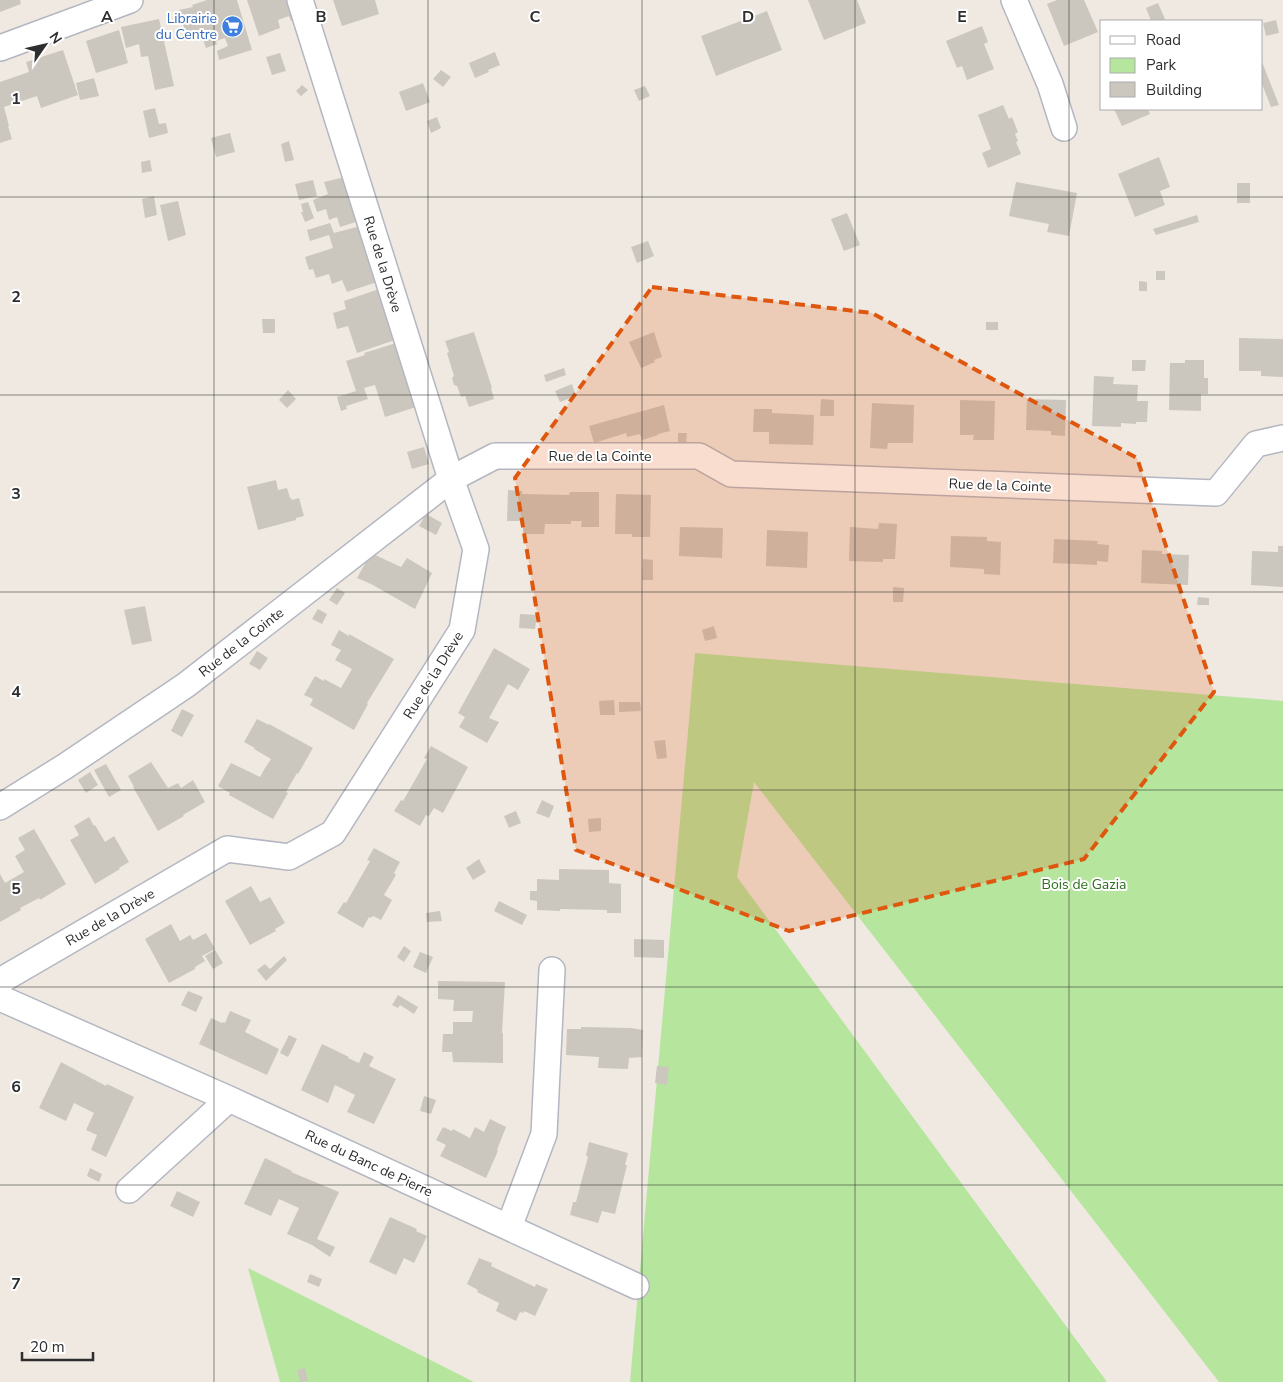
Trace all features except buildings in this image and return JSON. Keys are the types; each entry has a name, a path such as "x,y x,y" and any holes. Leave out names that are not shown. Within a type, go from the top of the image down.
{"street":[{"path":"0,48 130,0"},
{"name":"Rue de la Drève","path":"0,981 227,849 289,857 334,833 462,630 476,549 450,479 300,0"},
{"path":"1014,0 1050,84 1064,128"},
{"name":"Rue de la Cointe","path":"0,807 186,685 450,479 495,456 699,456 731,474 1216,493 1256,444 1283,438"},
{"path":"509,1227 544,1134 552,970"},
{"name":"Rue du Banc de Pierre","path":"0,998 229,1099 636,1286"},
{"path":"129,1190 229,1099"}],"highlighted area":[{"path":"652,287 872,313 1137,458 1214,692 1084,859 789,931 576,850 515,478"}],"green space":[{"name":"Bois de Gazia","path":"695,653 1283,701 1283,1382 1219,1382 754,782 737,877 1107,1382 630,1382"},
{"path":"248,1268 474,1382 280,1382"}],"place":[{"name":"Librairie du Centre","path":"233,26"}]}
